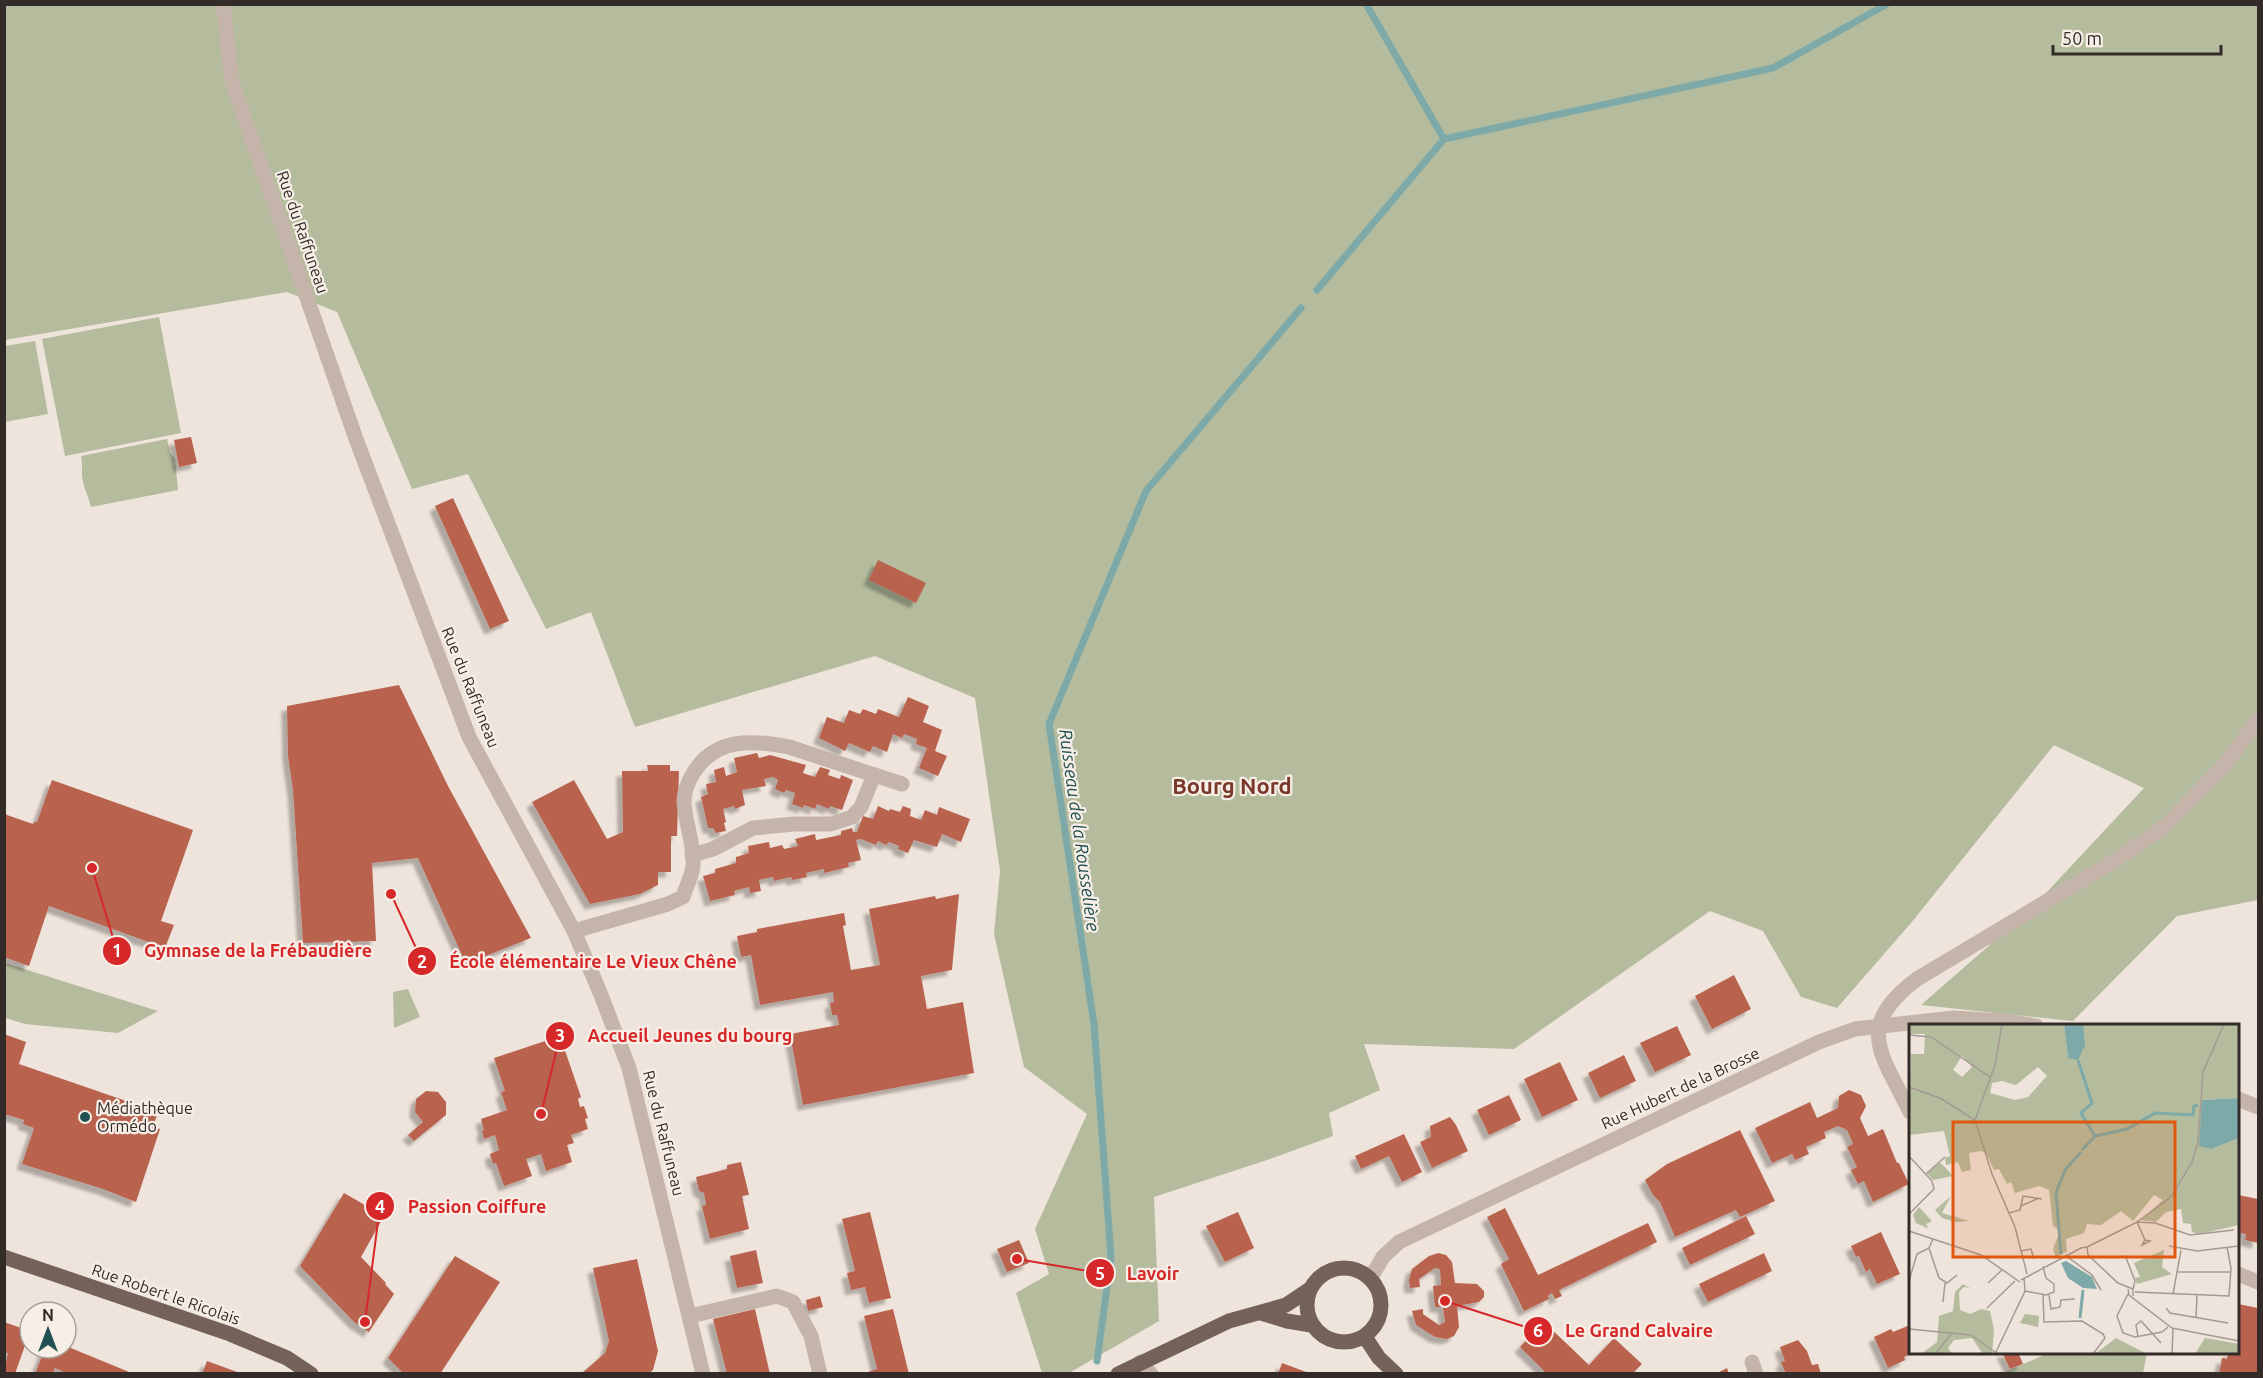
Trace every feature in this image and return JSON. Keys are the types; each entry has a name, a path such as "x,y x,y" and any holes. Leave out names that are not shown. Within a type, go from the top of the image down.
{"main road":[{"name":"Rue Robert le Ricolais","path":"4,1257 230,1334 286,1358 311,1374"},
{"path":"1345,1268 1359,1271 1370,1279 1378,1290 1381,1302 1380,1316 1374,1328 1354,1342 1342,1343 1319,1334 1311,1324 1306,1307 1310,1289 1318,1277 1331,1270 1345,1268"},
{"path":"1120,1373 1229,1321 1286,1305 1310,1289"},
{"path":"1261,1313 1287,1321 1311,1324"},
{"path":"1365,1336 1379,1358 1396,1374"}],"street":[{"name":"Rue du Raffuneau","path":"223,4 232,82 356,439 469,737 574,931 629,1068 704,1374"},
{"path":"1909,1108 1880,1050 1878,1038 1883,1011 1893,999 1917,979 2114,861 2164,826 2223,767 2259,720"},
{"path":"574,931 668,904 683,897 693,866 685,820 684,798 689,779 699,764 713,751 751,741 771,743 902,784"},
{"path":"692,855 713,849 753,828 794,824 831,824 852,817 861,807 874,775"},
{"name":"Rue Hubert de la Brosse","path":"1370,1279 1383,1257 1399,1242 1412,1235 1819,1042 1855,1029 1953,1018 2024,1024"},
{"path":"2239,1099 2259,1107"},
{"path":"2239,1274 2259,1282"},
{"path":"690,1316 777,1296 793,1302 811,1336 820,1374"},
{"path":"1140,1362 1151,1374"}],"green space":[{"path":"5,5 2258,5 2258,900 2177,916 2073,1021 1921,1005 2031,909 2144,788 2054,745 1911,923 1837,1008 1801,997 1763,931 1710,911 1514,1049 1364,1044 1380,1090 1329,1113 1333,1136 1154,1197 1159,1321 1069,1373 1042,1373 1016,1293 1049,1274 1035,1229 1087,1114 1024,1067 994,934 1000,871 975,698 875,656 635,727 591,612 546,629 468,474 412,489 337,312 287,292 5,340"},
{"path":"159,317 181,433 65,456 42,339"},
{"path":"35,341 48,414 5,422 5,346"},
{"path":"167,439 170,453 175,459 178,490 91,507 83,482 81,456"},
{"path":"5,963 158,1011 118,1033 25,1024 5,1018"},
{"path":"408,989 420,1017 394,1028 393,992"},
{"path":"2047,1354 2147,1354 2143,1373 2000,1374"}],"building":[{"path":"191,437 197,463 179,467 174,440"},
{"path":"453,498 509,621 490,629 435,506"},
{"path":"878,560 926,583 916,603 869,580"},
{"path":"399,685 448,786 531,938 466,964 418,858 372,863 376,941 303,943 293,790 288,756 287,706"},
{"path":"908,697 929,706 923,722 942,730 935,751 947,756 938,776 919,768 927,748 916,744 917,739 904,734 902,738 893,734 887,752 873,746 870,752 849,743 845,751 819,738 827,717 844,723 849,710 860,714 863,709 876,714 878,709 899,717"},
{"path":"757,753 759,758 770,755 806,765 803,773 815,777 820,767 830,770 828,775 840,779 841,775 853,780 842,810 830,806 829,809 817,804 815,809 792,804 795,793 786,790 784,793 775,789 778,780 773,777 764,779 766,786 742,790 745,805 735,809 734,806 723,809 726,831 716,833 713,828 708,828 701,797 708,794 706,784 716,782 714,770 724,767 726,776 737,772 734,758"},
{"path":"647,765 670,765 670,771 679,771 677,836 671,836 671,872 658,872 658,885 640,894 590,904 532,802 574,780 607,839 623,832 622,771 648,771"},
{"path":"52,780 193,830 161,921 174,925 165,948 49,906 29,966 4,957 4,810 7,815 33,824 37,822"},
{"path":"878,806 889,811 890,809 900,812 903,806 911,809 910,816 921,820 925,810 937,815 939,807 970,819 961,842 942,834 937,847 914,840 908,853 889,842 886,845 878,841 876,845 861,839 856,840 861,860 848,863 849,867 824,873 824,869 806,873 807,877 792,880 791,877 774,881 773,877 759,880 761,891 750,893 749,887 734,891 735,895 710,901 703,876 715,873 715,869 736,863 736,857 749,853 748,846 769,842 770,848 782,845 784,849 798,846 795,839 815,834 816,840 841,835 841,831 852,828 853,832 857,832 863,816 873,819"},
{"path":"959,894 952,970 921,976 927,1009 963,1002 974,1073 803,1105 790,1034 839,1025 837,1015 832,1015 830,1003 834,1002 833,992 760,1005 751,955 741,957 737,936 757,932 757,929 844,913 846,925 843,926 851,970 880,965 869,909 935,896 936,899"},
{"path":"1734,975 1751,1009 1712,1029 1695,996"},
{"path":"1677,1026 1691,1055 1655,1072 1640,1043"},
{"name":"Médiathèque Ormédo","path":"4,1034 26,1042 19,1064 158,1112 153,1127 160,1129 136,1202 103,1189 22,1164 34,1128 23,1124 24,1120 4,1114"},
{"path":"560,1036 581,1097 578,1099 580,1107 584,1106 588,1118 585,1119 588,1129 571,1135 574,1143 567,1145 572,1162 546,1171 541,1154 526,1159 532,1176 504,1186 496,1163 493,1164 490,1154 499,1150 495,1135 484,1139 481,1119 507,1110 501,1092 505,1091 494,1058"},
{"path":"1624,1055 1636,1081 1600,1098 1588,1073"},
{"path":"1560,1062 1578,1100 1542,1117 1524,1079"},
{"path":"1849,1090 1861,1095 1866,1106 1860,1118 1868,1136 1883,1129 1897,1163 1909,1184 1873,1202 1864,1181 1858,1184 1851,1170 1857,1167 1847,1147 1853,1144 1847,1130 1838,1126 1824,1132 1826,1138 1806,1147 1809,1154 1795,1160 1792,1154 1772,1163 1755,1128 1810,1102 1817,1118 1838,1108 1839,1096"},
{"path":"426,1091 438,1092 446,1102 446,1115 414,1141 408,1135 423,1122 415,1112 416,1099"},
{"path":"1509,1095 1521,1120 1489,1135 1477,1110"},
{"path":"1450,1117 1468,1151 1432,1168 1420,1142 1431,1137 1430,1126"},
{"path":"1740,1130 1775,1201 1740,1217 1736,1210 1675,1237 1660,1202 1653,1195 1645,1180 1667,1164"},
{"path":"1404,1134 1422,1172 1402,1182 1389,1156 1361,1169 1355,1156"},
{"path":"741,1162 749,1195 742,1196 749,1229 710,1239 702,1206 706,1205 704,1193 699,1191 696,1177 727,1169 727,1165"},
{"path":"344,1193 384,1216 361,1257 394,1294 369,1332 354,1322 300,1266"},
{"path":"2239,1195 2258,1199 2258,1243 2245,1240 2246,1234 2239,1233"},
{"path":"1505,1208 1538,1275 1648,1223 1657,1242 1559,1290 1562,1296 1555,1299 1552,1293 1548,1296 1549,1299 1524,1311 1501,1264 1509,1259 1487,1217"},
{"path":"870,1212 891,1298 869,1303 865,1287 851,1290 847,1273 855,1271 842,1219"},
{"path":"1238,1212 1254,1248 1225,1262 1206,1226"},
{"path":"1746,1216 1755,1234 1690,1265 1682,1248"},
{"path":"1881,1232 1900,1274 1877,1284 1870,1269 1866,1272 1859,1256 1856,1257 1851,1246"},
{"path":"1019,1240 1029,1263 1007,1272 997,1249"},
{"path":"756,1250 763,1283 737,1288 730,1256"},
{"path":"1438,1253 1446,1255 1452,1262 1455,1283 1477,1284 1484,1291 1484,1297 1479,1302 1457,1306 1459,1327 1454,1336 1447,1339 1435,1337 1416,1325 1412,1311 1423,1309 1423,1314 1439,1325 1445,1322 1443,1307 1435,1307 1433,1286 1441,1285 1440,1269 1435,1268 1419,1279 1420,1287 1410,1288 1409,1280 1412,1269 1429,1256"},
{"path":"1764,1253 1772,1271 1708,1302 1699,1284"},
{"path":"455,1256 500,1282 440,1374 404,1374 388,1358"},
{"path":"637,1259 658,1351 653,1370 648,1374 581,1374 605,1353 609,1341 593,1268"},
{"path":"820,1296 823,1307 808,1311 806,1300"},
{"path":"2239,1304 2258,1308 2258,1374 2219,1374 2222,1358 2227,1359 2228,1354 2239,1354"},
{"path":"755,1309 770,1374 727,1374 713,1319"},
{"path":"893,1309 909,1374 862,1374 877,1369 864,1316"},
{"path":"4,1322 18,1327 18,1360 20,1360 15,1374 4,1372 8,1353 4,1352"},
{"path":"1544,1322 1589,1365 1614,1338 1642,1364 1632,1374 1547,1374 1520,1347"},
{"path":"1909,1325 1911,1354 1904,1357 1905,1360 1888,1368 1874,1337 1891,1329 1893,1332"},
{"path":"1798,1340 1807,1351 1812,1365 1818,1364 1821,1374 1786,1374 1781,1362 1785,1361 1780,1347"},
{"path":"78,1351 134,1374 68,1374 55,1368 52,1374 35,1374 40,1360 78,1360"},
{"path":"2003,1354 2019,1354 2023,1364 2010,1369"},
{"path":"207,1361 240,1373 240,1374 202,1374"},
{"path":"1282,1363 1309,1373 1309,1374 1278,1374"},
{"path":"1727,1368 1729,1374 1715,1374"}],"waterway":[{"name":"Ruisseau de la Rousselière","path":"1366,4 1444,139"},
{"path":"1317,290 1444,139 1773,68 1887,4"},
{"name":"Ruisseau de la Rousselière","path":"1097,1361 1111,1257 1094,1024 1049,724 1146,491 1301,308"}],"place":[{"name":"Gymnase de la Frébaudière","path":"92,868"},
{"name":"École élémentaire Le Vieux Chêne","path":"391,894"},
{"name":"Accueil Jeunes du bourg","path":"541,1114"},
{"name":"Médiathèque Ormédo","path":"85,1117"},
{"name":"Lavoir","path":"1017,1259"},
{"name":"Le Grand Calvaire","path":"1445,1301"},
{"name":"Passion Coiffure","path":"365,1322"}],"district":[{"name":"Bourg Nord","path":"1232,785"}]}
